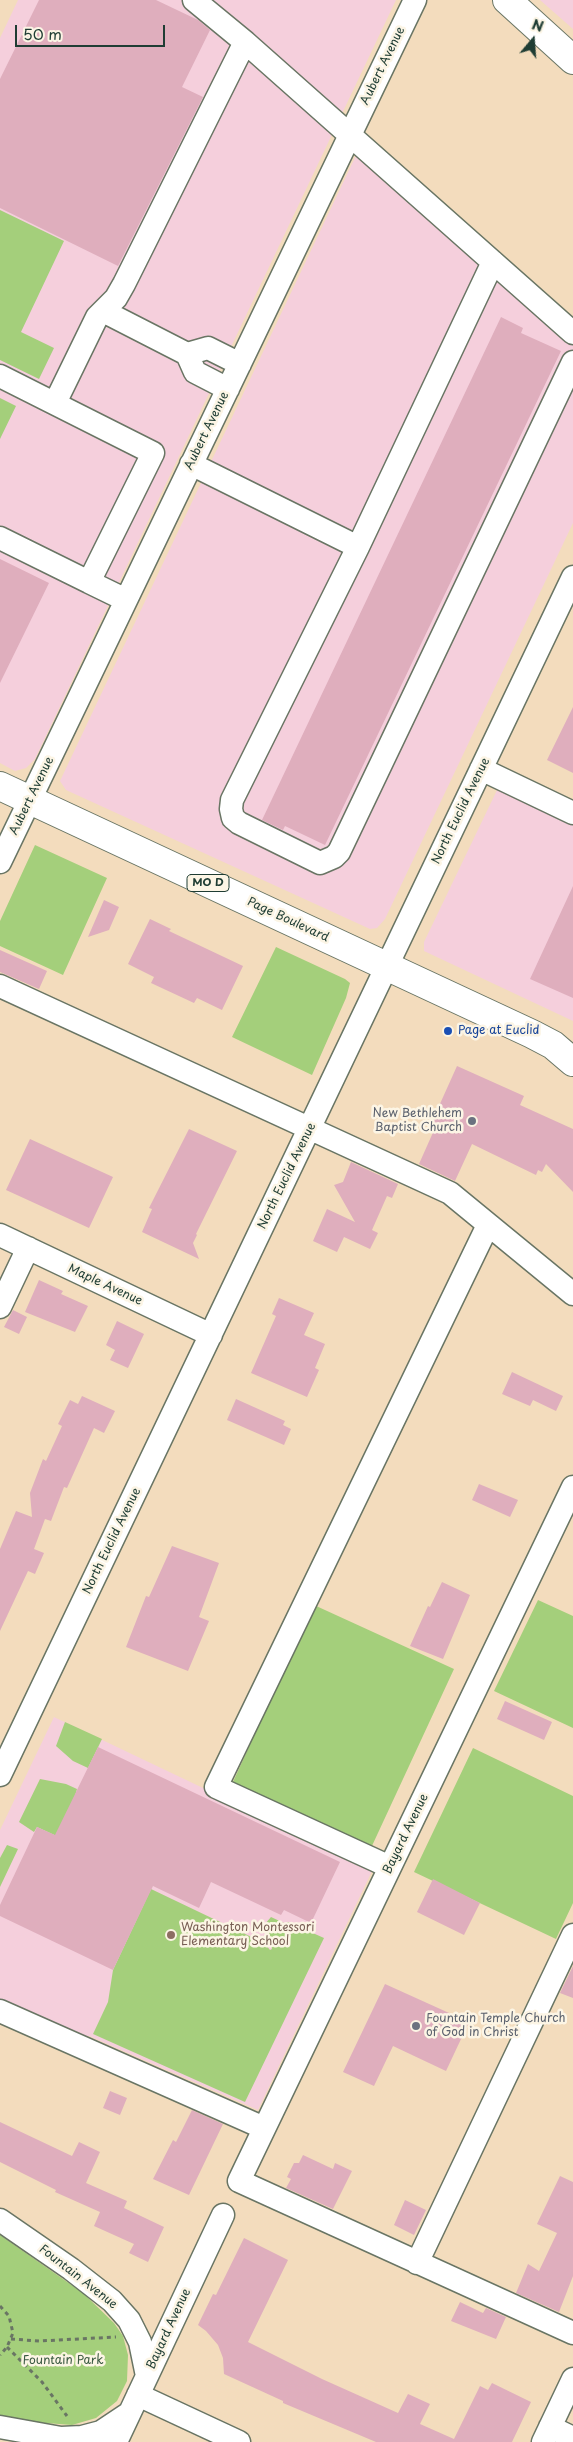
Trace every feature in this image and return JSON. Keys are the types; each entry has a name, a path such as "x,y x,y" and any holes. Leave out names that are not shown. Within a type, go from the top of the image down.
{"main road":[{"path":"507,0 573,60"},
{"name":"Page Boulevard","path":"0,786 532,1034 553,1045 572,1061"}],"street":[{"path":"194,0 350,134 573,333"},
{"name":"Aubert Avenue","path":"0,862 415,0"},
{"path":"55,404 97,317 105,312 124,284 245,42"},
{"path":"493,262 358,547 232,800 233,818 239,823 320,863 334,857 339,852 573,362"},
{"path":"105,312 187,354 194,372 228,389"},
{"path":"187,354 201,348 208,348 240,364"},
{"path":"0,376 153,453 89,582"},
{"path":"191,464 358,547"},
{"path":"0,538 126,600"},
{"name":"North Euclid Avenue","path":"0,1775 573,577"},
{"path":"481,770 573,813"},
{"path":"0,986 450,1193 573,1294"},
{"path":"390,1867 216,1787 488,1224"},
{"name":"Maple Avenue","path":"0,1234 211,1335"},
{"path":"0,1307 28,1248"},
{"name":"Bayard Avenue","path":"418,2263 239,2182 573,1487"},
{"path":"573,1935 418,2263 573,2333"},
{"path":"0,2011 264,2128"},
{"name":"Bayard Avenue","path":"116,2442 223,2215"},
{"name":"Fountain Avenue","path":"0,2220 71,2269 112,2302 129,2320 140,2342 138,2395"},
{"path":"573,2379 546,2435 573,2438"},
{"path":"0,2427 60,2438 82,2437 101,2432 138,2395 239,2442"}],"path":[{"path":"0,2306 9,2316 12,2324 12,2339 8,2347 0,2355"},
{"path":"12,2339 39,2341 120,2337"},
{"path":"8,2347 42,2382 71,2423"}],"shaded area":[{"path":"18,0 396,0 35,759 26,768 15,771 0,763 0,38"},
{"path":"540,0 573,0 573,29"},
{"path":"359,149 573,341 573,523 385,919 377,928 370,929 66,790 60,781"},
{"path":"499,786 573,821 573,1021 424,951 424,942"},
{"name":"Washington Montessori Elementary School","path":"54,1717 373,1869 258,2110 89,2036 79,2037 0,2001 0,1830"}],"green space":[{"path":"0,210 64,241 21,332 54,348 39,379 0,360"},
{"path":"0,398 16,406 0,439"},
{"path":"35,845 107,878 63,975 0,946 0,921"},
{"path":"276,947 350,983 346,998 312,1075 232,1037"},
{"path":"538,1600 573,1616 573,1728 494,1691"},
{"path":"314,1605 454,1669 371,1848 232,1784"},
{"path":"65,1722 102,1739 88,1768 73,1761 56,1746"},
{"path":"473,1748 573,1796 573,1903 556,1939 414,1872"},
{"path":"40,1779 66,1784 77,1789 63,1839 37,1827 34,1832 19,1822"},
{"path":"7,1845 18,1849 0,1887 0,1858"},
{"path":"151,1889 264,1943 270,1950 272,1949 265,1924 271,1917 286,1924 288,1922 324,1938 245,2102 93,2034 108,2002 113,1970"},
{"name":"Fountain Park","path":"0,2235 83,2293 114,2323 123,2336 128,2355 127,2381 117,2401 96,2418 72,2425 33,2422 0,2415"}],"building":[{"path":"39,0 156,0 198,20 210,30 182,87 203,97 118,266 0,208 0,79"},
{"path":"501,317 523,328 521,333 561,351 325,845 285,826 283,830 262,820"},
{"path":"0,559 49,583 0,683"},
{"path":"573,707 573,773 547,760"},
{"path":"573,886 573,998 530,979"},
{"path":"104,900 119,907 109,930 88,937"},
{"path":"150,919 171,929 169,931 243,966 222,1010 197,998 194,1003 151,983 154,977 128,964"},
{"path":"0,950 47,971 39,989 0,972"},
{"name":"New Bethlehem Baptist Church","path":"457,1066 524,1096 520,1105 573,1129 573,1192 546,1164 542,1172 538,1170 536,1175 472,1144 455,1181 419,1164 435,1128 430,1126"},
{"path":"189,1129 237,1151 196,1234 193,1243 199,1259 142,1232 152,1209 149,1208"},
{"path":"30,1139 113,1177 89,1228 6,1190"},
{"path":"351,1162 398,1184 392,1198 387,1196 372,1230 378,1233 370,1249 344,1237 337,1252 313,1241 327,1209 355,1222 334,1185 343,1182"},
{"path":"39,1280 63,1291 61,1294 88,1306 75,1332 25,1312"},
{"path":"279,1298 314,1313 304,1335 325,1344 315,1368 319,1370 307,1397 251,1373 276,1316 272,1314"},
{"path":"13,1310 27,1317 19,1334 4,1327"},
{"path":"117,1321 144,1334 128,1368 110,1360 115,1350 106,1345"},
{"path":"512,1372 563,1396 556,1411 533,1400 530,1406 502,1394"},
{"path":"82,1396 115,1411 104,1433 94,1428 67,1488 64,1487 51,1521 45,1519 34,1549 44,1553 35,1574 28,1571 0,1631 0,1549 16,1511 32,1517 30,1493 43,1459 46,1461 62,1426 58,1424 70,1400 78,1404"},
{"path":"236,1399 285,1421 283,1425 291,1429 284,1445 227,1420"},
{"path":"479,1484 518,1500 510,1517 472,1500"},
{"path":"172,1546 219,1563 199,1617 209,1621 188,1671 126,1647 146,1596 149,1597"},
{"path":"442,1582 470,1595 443,1659 410,1646 428,1606 430,1607"},
{"path":"505,1701 552,1722 544,1740 497,1719"},
{"path":"98,1747 340,1862 311,1923 284,1910 281,1915 211,1882 199,1908 153,1886 113,1970 0,1916 0,1905 37,1827 55,1835"},
{"path":"433,1879 480,1903 464,1935 417,1912"},
{"path":"573,1966 573,1998 560,1993"},
{"name":"Fountain Temple Church of God in Christ","path":"385,1984 469,2022 446,2071 393,2046 374,2086 343,2072"},
{"path":"110,2091 127,2098 120,2115 103,2108"},
{"path":"192,2110 223,2124 189,2195 153,2179 173,2140 176,2142"},
{"path":"0,2122 72,2156 79,2142 100,2152 86,2183 127,2201 124,2208 164,2227 148,2262 129,2253 134,2244 94,2226 100,2212 55,2192 56,2190 0,2162"},
{"path":"303,2155 333,2169 335,2163 352,2171 333,2209 286,2188 291,2179 287,2177 294,2163 299,2163"},
{"path":"560,2176 573,2182 573,2276 559,2312 516,2293 528,2264 539,2271 557,2233 537,2224"},
{"path":"405,2200 426,2210 414,2235 394,2225"},
{"path":"244,2238 288,2260 248,2342 322,2379 398,2413 408,2394 430,2404 420,2424 454,2439 480,2386 488,2390 492,2383 531,2402 512,2442 376,2442 283,2403 283,2401 224,2374 223,2358 218,2345 198,2325 213,2294 216,2295"},
{"path":"460,2302 483,2313 486,2308 506,2317 496,2339 451,2321"}],"place":[{"name":"Page at Euclid","path":"448,1031"},
{"name":"New Bethlehem Baptist Church","path":"472,1121"},
{"name":"Washington Montessori Elementary School","path":"171,1935"},
{"name":"Fountain Temple Church of God in Christ","path":"416,2026"}]}
